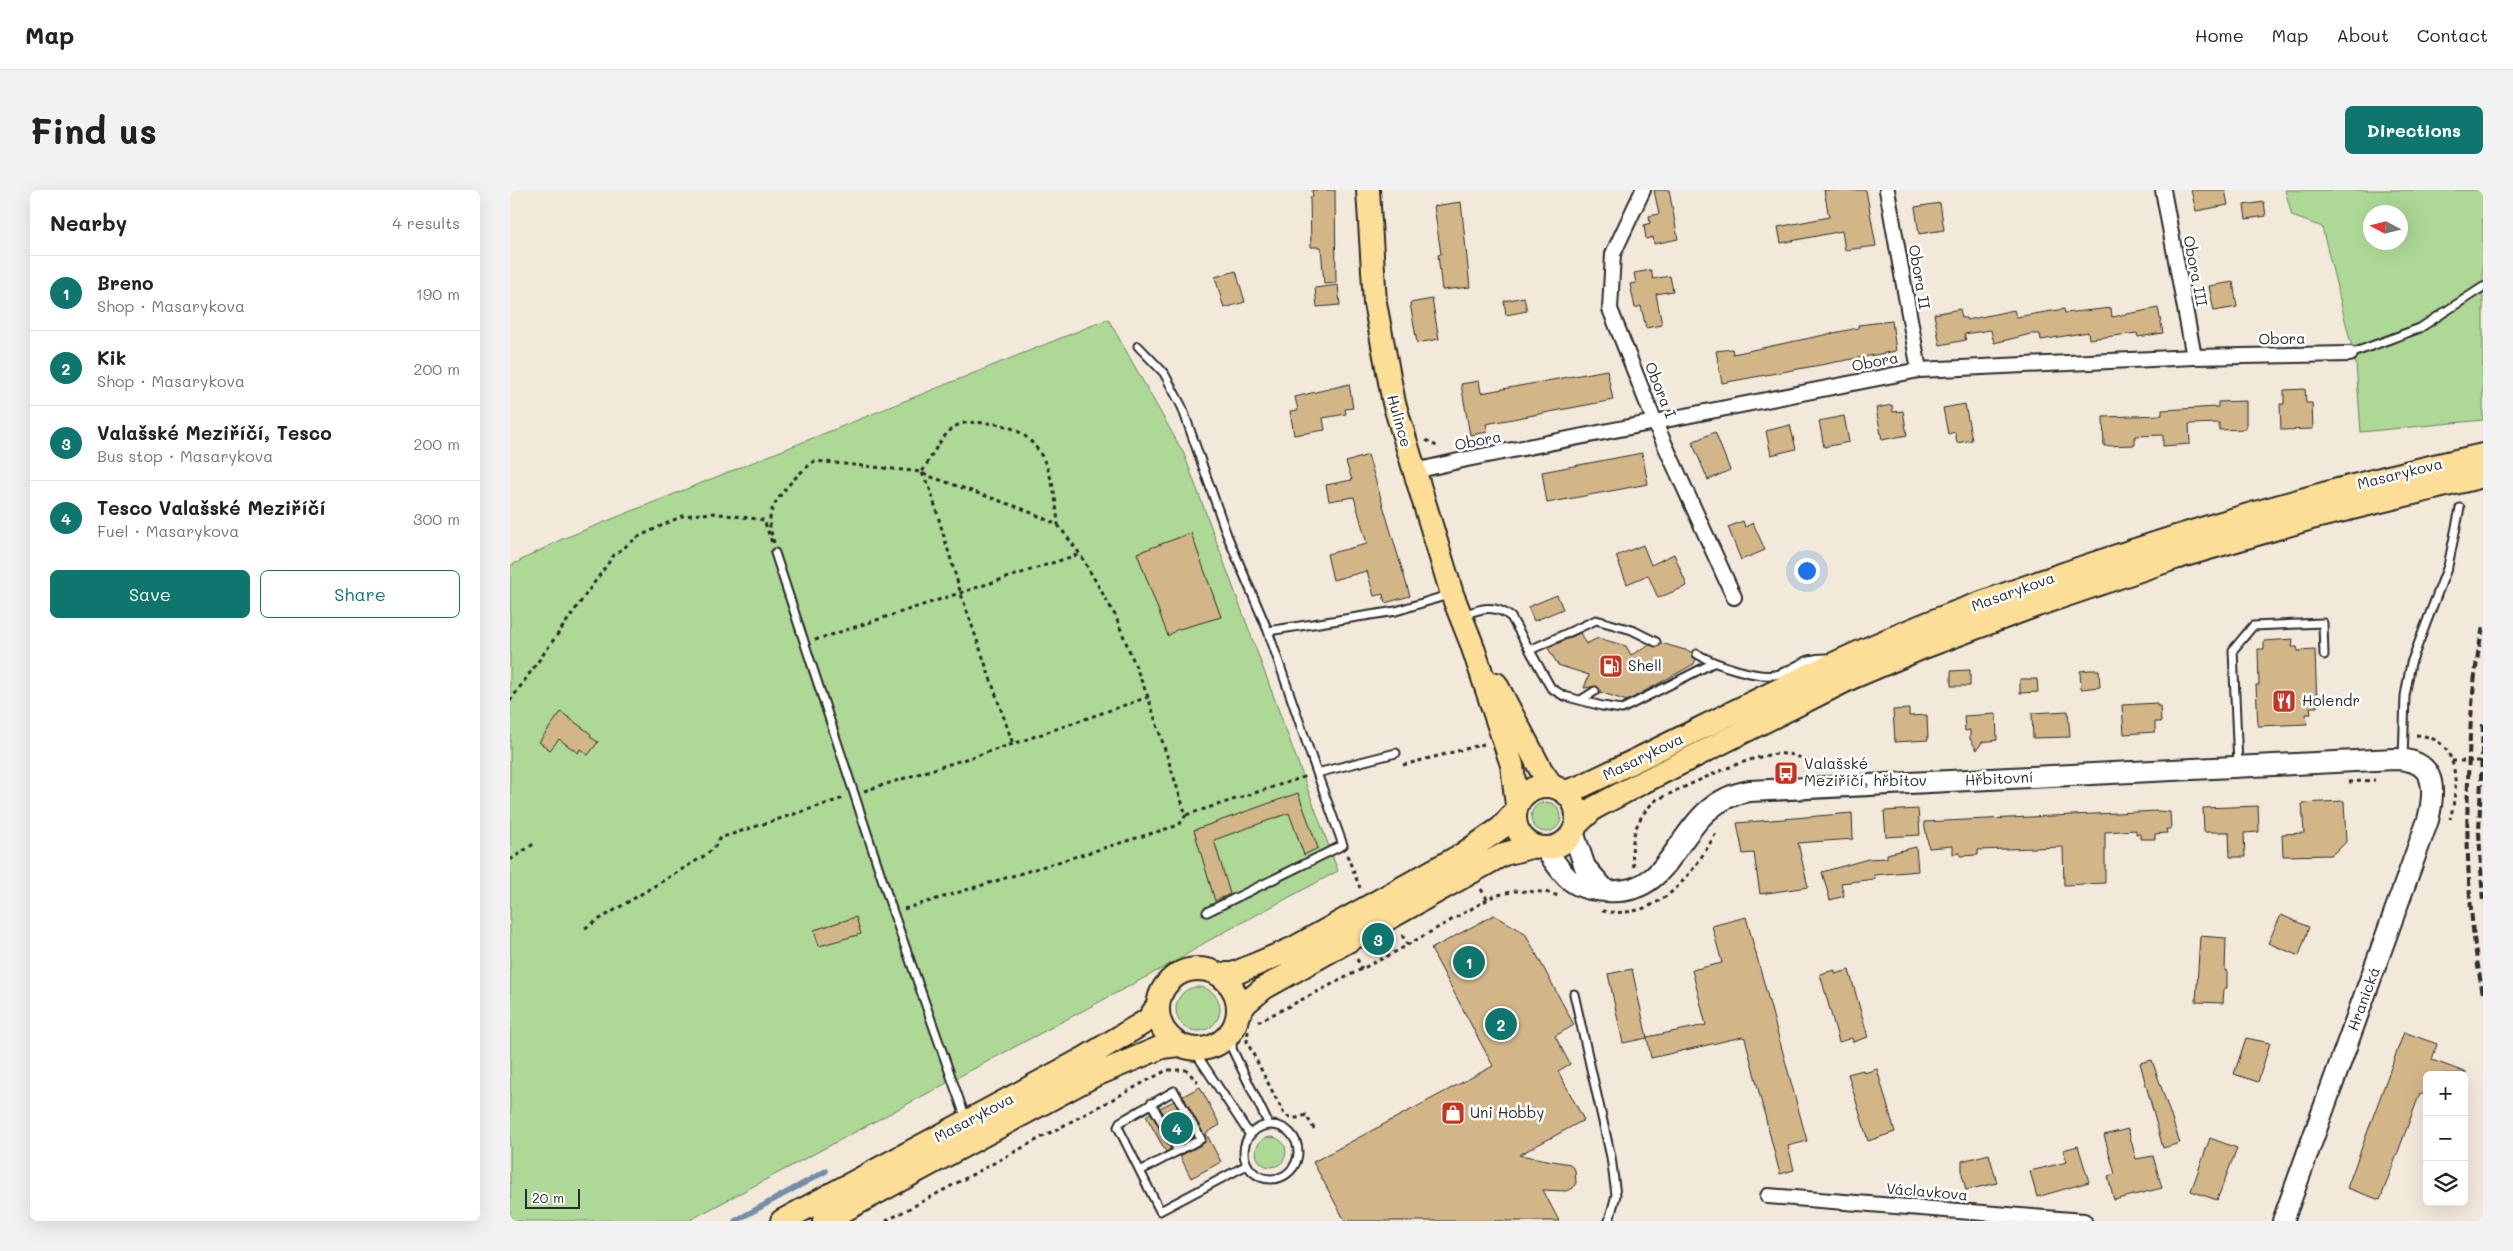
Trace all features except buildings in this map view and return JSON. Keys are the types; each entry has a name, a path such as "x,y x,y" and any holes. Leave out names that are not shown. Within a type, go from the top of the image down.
{"main road":[{"name":"Hulince","path":"1368,190 1372,272 1381,345 1394,403 1452,594 1472,642 1512,765 1516,809"},
{"name":"Masarykova","path":"1575,828 1594,808 1851,678 1924,647 2034,595 2169,538 2310,497 2483,455"},
{"name":"Masarykova","path":"1558,789 1591,782 1915,628 2175,558 2315,517 2483,476"},
{"name":"Hulince","path":"1472,642 1541,770 1558,789"},
{"path":"1541,786 1558,789 1575,806 1575,828 1561,844 1539,847 1528,842 1517,829 1516,809 1523,796 1531,790 1541,786"},
{"name":"Masarykova","path":"782,1221 1085,1058 1148,1020 1158,1005 1167,983 1180,973 1195,969 1218,974 1233,974 1292,949 1462,854 1496,832 1516,809"},
{"name":"Masarykova","path":"824,1221 1094,1076 1162,1047 1216,1045 1244,1023 1247,1002 1264,988 1504,854 1539,847"},
{"path":"1218,974 1234,991 1244,1023"},
{"path":"1158,1005 1162,1028 1186,1047"}],"street":[{"name":"Obora I","path":"1643,190 1613,254 1610,309 1655,423 1734,597"},
{"name":"Obora II","path":"1888,190 1920,370"},
{"name":"Obora III","path":"2163,190 2194,357"},
{"name":"Obora","path":"1414,472 1467,459 1920,370 2194,357 2350,354"},
{"name":"Hřbitovní","path":"1539,847 1571,881 1586,888 1606,891 1630,890 1650,881 1669,860 1697,820 1717,802 1736,793 1769,789 2403,760 2418,764 2429,775"},
{"name":"Hranická","path":"2283,1221 2426,825 2433,797 2432,782 2429,775"},
{"path":"1575,828 1585,867 1606,891"},
{"name":"Václavkova","path":"1768,1196 2084,1221"}],"lane":[{"path":"2350,354 2420,328 2483,287"},
{"path":"1138,346 1164,373 1182,407 1227,535 1268,631 1343,845 1207,912"},
{"path":"2403,760 2405,696 2411,663 2448,566 2460,508"},
{"path":"775,553 893,912 967,1121"},
{"path":"1268,631 1396,611 1452,594"},
{"path":"1461,616 1482,608 1491,607 1505,612 1511,617 1551,688 1564,696 1622,709 1645,694 1713,663"},
{"path":"1530,650 1596,620 1632,630 1656,642"},
{"path":"2238,768 2233,650 2253,626 2323,623 2324,655"},
{"path":"1697,654 1713,663 1771,676 1814,657 1845,660"},
{"path":"1581,700 1595,691"},
{"path":"1318,773 1396,753"},
{"path":"1574,994 1611,1157 1616,1195 1609,1221"},
{"path":"1244,1023 1232,1049 1269,1125"},
{"path":"1186,1047 1212,1077 1250,1135"},
{"path":"1140,1172 1201,1139 1174,1092 1151,1103 1120,1122 1118,1128 1140,1172 1160,1211 1247,1165"},
{"path":"1151,1103 1178,1151"},
{"path":"1269,1125 1279,1126 1289,1131 1295,1139 1298,1150 1297,1160 1292,1170 1284,1176 1268,1179 1254,1173 1247,1165 1244,1155 1245,1144 1250,1135 1258,1128 1269,1125"}],"path":[{"path":"922,473 939,444 954,427 969,422 998,423 1018,431 1034,442 1046,465 1056,496 1058,525"},
{"path":"1423,437 1436,447 1449,449"},
{"path":"775,553 769,517 780,497 801,470 815,461 922,473 1023,509 1058,525 1080,554 1115,615 1148,697 1186,816"},
{"path":"922,473 930,489 961,594 1013,744"},
{"path":"510,701 614,555 638,537 682,516 712,513 764,520 775,553"},
{"path":"804,643 961,594 1080,554"},
{"path":"1400,766 1486,743"},
{"path":"2452,761 2483,761"},
{"path":"893,912 1179,825 1186,816 1318,773"},
{"path":"2348,782 2378,779"},
{"path":"1594,910 1619,914 1632,913 1654,905 1685,879 1702,857 1719,826"},
{"path":"510,860 535,843"},
{"path":"1343,845 1360,889"},
{"path":"1354,893 1368,884"},
{"path":"1314,1129 1306,1115 1297,1118 1285,1116 1247,1042 1244,1023 1395,952 1494,896 1505,892 1530,891 1564,898"},
{"path":"1238,1061 1252,1052"},
{"path":"886,1221 1167,1070 1186,1070 1200,1084 1212,1077"}],"green space":[{"path":"2285,190 2483,190 2483,420 2361,432 2356,364 2322,227 2292,216"},
{"path":"1108,319 1184,454 1338,871 1206,942 1178,960 688,1221 510,1221 510,566 560,540"},
{"path":"1546,802 1552,803 1560,811 1560,823 1552,831 1546,832 1540,831 1532,823 1531,817 1532,811 1540,803"},
{"path":"1202,987 1214,993 1219,1000 1219,1018 1214,1025 1207,1030 1194,1031 1182,1025 1177,1018 1176,1005 1182,993 1189,988"},
{"path":"1271,1137 1281,1142 1286,1152 1281,1162 1271,1167 1261,1162 1256,1152 1261,1142"}],"waterway":[{"path":"735,1221 826,1171"}],"railway":[{"path":"2483,627 2472,709 2468,768 2467,833 2473,930 2483,994"},
{"path":"2483,724 2479,832 2483,904"}],"place":[{"name":"Shell","path":"1611,666"},
{"name":"Holendr","path":"2284,701"},
{"name":"Valašské Meziříčí, hřbitov","path":"1786,773"},
{"name":"Valašské Meziříčí, Tesco","path":"1378,939"},
{"name":"Breno","path":"1469,962"},
{"name":"Kik","path":"1501,1024"},
{"name":"Uni Hobby","path":"1453,1113"},
{"name":"Tesco Valašské Meziříčí","path":"1177,1128"}]}
